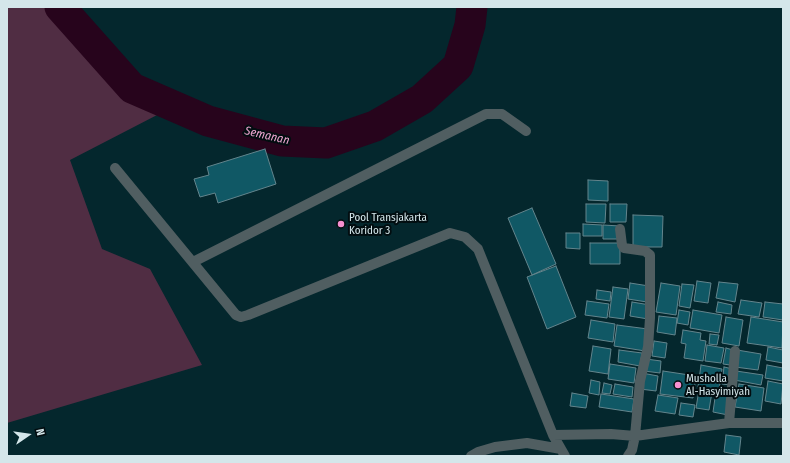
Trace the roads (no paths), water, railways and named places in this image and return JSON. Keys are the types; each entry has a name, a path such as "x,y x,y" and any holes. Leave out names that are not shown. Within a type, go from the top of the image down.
{"street":[{"path":"193,262 486,114 502,114 526,131"},
{"path":"115,168 236,315 241,317 450,233 465,237 478,249 553,435 563,452"},
{"path":"620,229 622,245 624,248 645,251 650,255 650,318 648,347 640,381 635,436 632,450 628,456"},
{"path":"730,423 735,351"},
{"path":"553,435 612,434 635,436 730,423 783,423"},
{"path":"471,456 478,452 495,447 527,444 563,452"}],"waterway":[{"name":"Semanan","path":"60,7 132,88 208,121 282,141 326,143 375,126 422,99 458,66 470,25 472,7"}],"place":[{"name":"Pool Transjakarta Koridor 3","path":"341,224"},
{"name":"Musholla Al-Hasyimiyah","path":"678,385"}]}
